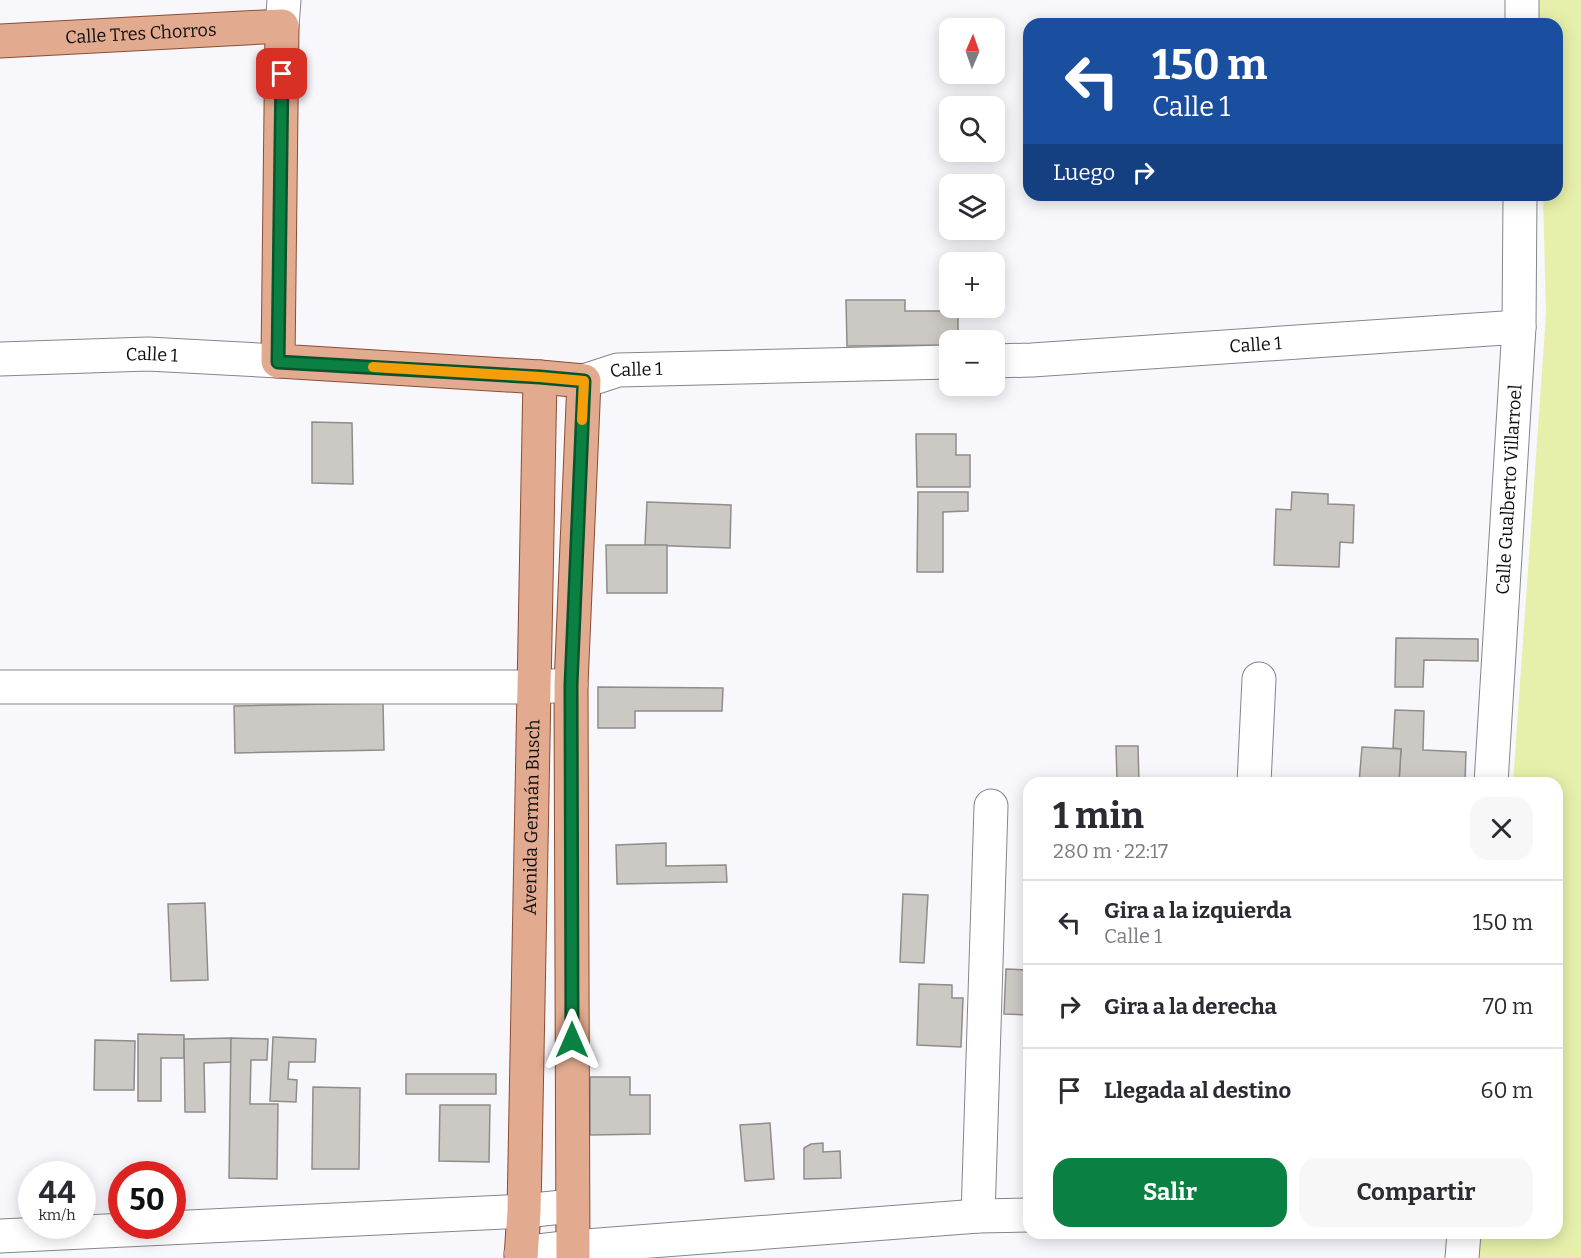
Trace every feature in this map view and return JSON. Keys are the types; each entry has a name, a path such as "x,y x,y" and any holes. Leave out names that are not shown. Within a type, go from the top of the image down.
{"main road":[{"name":"Calle Tres Chorros","path":"0,40 283,13"},
{"path":"278,362 283,13"},
{"name":"Calle 1","path":"278,362 584,381"},
{"name":"Avenida Germán Busch","path":"521,1256 524,1211 540,377"},
{"name":"Avenida Germán Busch","path":"573,1253 571,685 584,381"}],"street":[{"path":"1522,0 1522,18"},
{"name":"Calle Gualberto Villarroel","path":"1491,777 1519,327 1520,201"},
{"name":"Calle 1","path":"1005,360 1519,327"},
{"name":"Calle 1","path":"0,359 148,354 278,362"},
{"name":"Calle 1","path":"584,381 618,370 939,362"},
{"path":"1254,777 1259,680"},
{"path":"0,687 535,687 571,685"},
{"path":"978,1216 991,806"},
{"path":"0,1236 524,1211 572,1206"},
{"path":"521,1256 978,1216 1023,1215"},
{"path":"1462,1258 1464,1239"}],"green space":[{"path":"1537,0 1581,0 1581,1258 1479,1258 1480,1239 1563,1239 1563,777 1513,777 1546,314 1543,201 1563,201 1563,18 1538,18"}],"building":[{"path":"846,300 905,300 905,311 939,311 939,318 958,318 958,330 939,330 939,345 847,346"},
{"path":"312,422 352,423 353,484 312,483"},
{"path":"916,434 956,434 956,455 970,455 970,487 917,487"},
{"path":"918,492 968,492 968,511 943,512 943,572 917,572"},
{"path":"1292,492 1328,494 1328,504 1354,505 1353,543 1340,542 1339,567 1274,565 1276,509 1291,510"},
{"path":"647,502 731,505 730,548 645,545"},
{"path":"606,545 667,545 667,593 607,593"},
{"path":"1396,638 1478,639 1478,661 1424,660 1423,687 1395,687"},
{"path":"598,687 723,688 722,711 635,711 635,728 598,728"},
{"path":"383,703 384,750 235,753 234,706"},
{"path":"1395,710 1424,711 1423,750 1466,752 1465,777 1399,777 1401,749 1393,748"},
{"path":"1116,746 1138,746 1139,777 1117,777"},
{"path":"1362,747 1401,749 1399,777 1360,777"},
{"path":"666,843 666,866 726,865 727,882 617,884 616,845"},
{"path":"903,894 928,895 924,963 900,962"},
{"path":"205,903 208,980 171,981 168,904"},
{"path":"1006,969 1023,970 1023,1015 1004,1014"},
{"path":"919,984 952,985 952,998 963,998 961,1047 917,1045"},
{"path":"138,1034 184,1035 184,1058 161,1058 161,1101 138,1101"},
{"path":"273,1037 316,1039 315,1062 289,1062 288,1079 297,1080 296,1102 270,1101"},
{"path":"231,1038 231,1062 204,1063 205,1112 185,1112 184,1039"},
{"path":"231,1038 268,1039 267,1060 251,1060 250,1104 278,1104 277,1179 229,1178"},
{"path":"95,1040 135,1041 134,1090 94,1090"},
{"path":"406,1074 496,1074 496,1094 406,1094"},
{"path":"590,1077 630,1077 630,1095 650,1095 650,1134 590,1135"},
{"path":"313,1087 360,1088 359,1169 312,1169"},
{"path":"440,1105 490,1105 489,1162 439,1161"},
{"path":"770,1123 774,1179 745,1181 740,1125"},
{"path":"823,1143 823,1152 840,1151 841,1178 804,1179 804,1148 811,1144"}],"slow traffic":[{"path":"373,367 584,381 582,420"}],"route":[{"path":"282,74 278,362 584,381 571,685 572,1040"}]}
